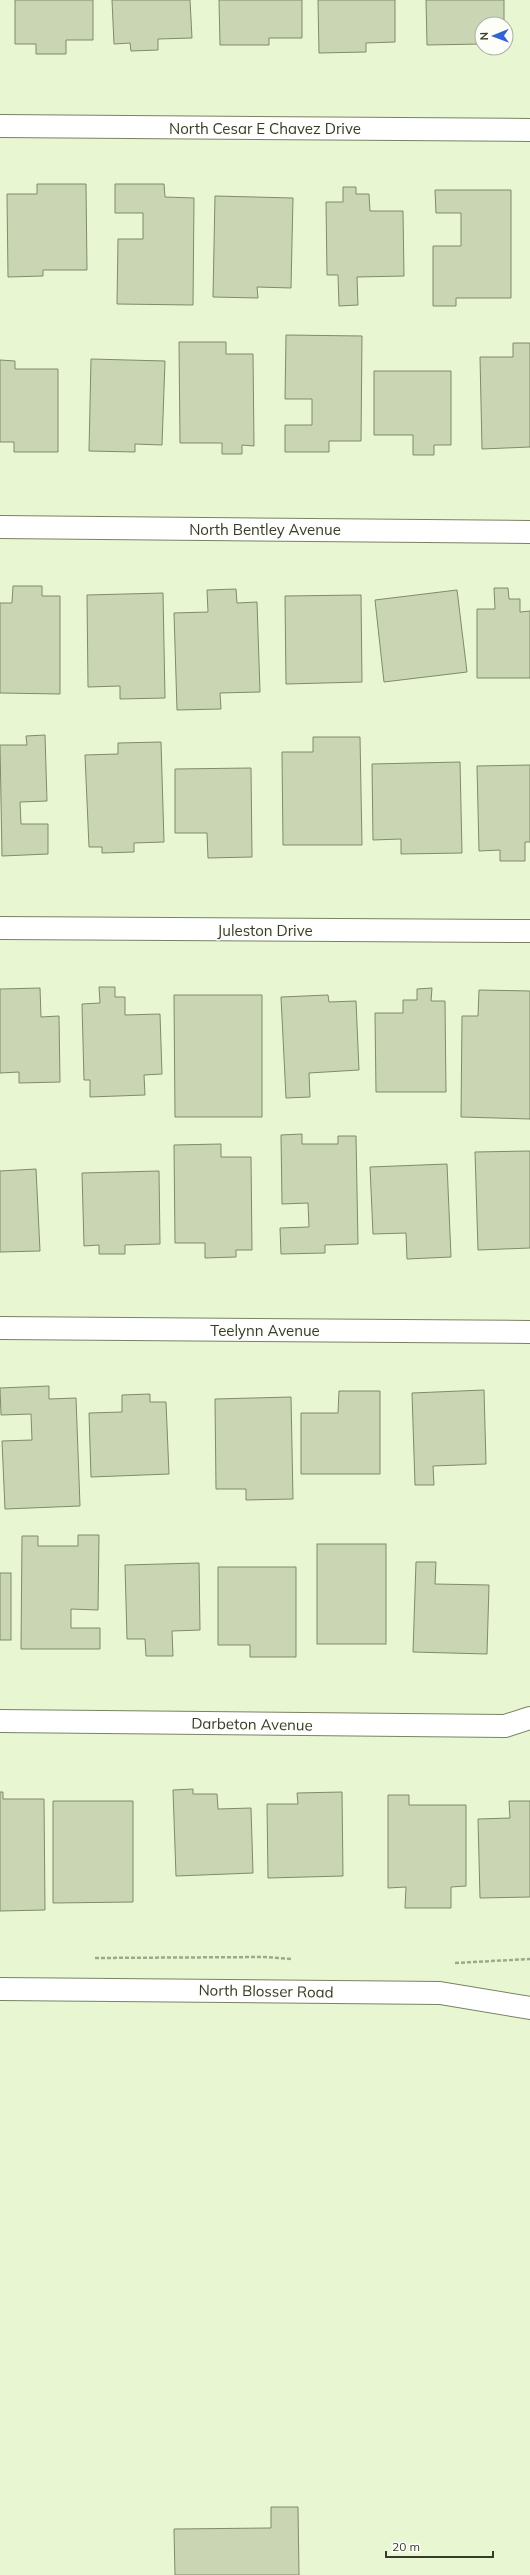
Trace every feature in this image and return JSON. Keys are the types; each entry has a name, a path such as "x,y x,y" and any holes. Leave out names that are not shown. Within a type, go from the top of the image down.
{"street":[{"name":"North Cesar E Chavez Drive","path":"0,126 530,130"},
{"name":"North Bentley Avenue","path":"0,527 530,532"},
{"name":"Juleston Drive","path":"0,928 530,932"},
{"name":"Teelynn Avenue","path":"0,1328 530,1332"},
{"name":"Darbeton Avenue","path":"0,1721 504,1726 530,1718"},
{"name":"North Blosser Road","path":"0,1989 440,1993 530,2008"}],"building":[{"path":"15,0 93,0 93,40 66,40 66,54 36,54 36,44 15,44"},
{"path":"112,0 190,0 192,38 158,39 158,50 131,51 130,43 114,44"},
{"path":"219,0 302,0 302,38 269,38 269,45 220,45"},
{"path":"318,0 395,0 395,42 366,43 366,52 319,53"},
{"path":"426,0 504,0 504,16 474,16 474,44 427,45"},
{"path":"37,184 86,184 87,270 43,270 43,276 8,277 7,194 37,194"},
{"path":"115,184 164,184 165,197 194,198 193,305 117,304 118,239 143,239 143,213 115,213"},
{"path":"343,187 356,187 356,194 369,194 370,211 403,211 404,276 357,277 358,305 339,306 338,275 327,275 326,202 343,202"},
{"path":"435,190 511,190 511,298 456,298 456,306 433,306 433,246 461,246 461,213 436,213"},
{"path":"215,196 293,198 291,288 257,287 258,298 213,297"},
{"path":"286,335 362,336 361,441 329,441 329,452 285,452 285,425 312,425 312,399 285,399"},
{"path":"179,342 226,342 226,354 253,354 254,446 242,445 242,454 222,454 222,443 180,443"},
{"path":"513,343 530,343 530,447 482,449 480,357 513,357"},
{"path":"91,359 165,361 162,445 135,444 135,452 89,451"},
{"path":"0,360 15,361 15,369 58,369 58,452 14,452 14,442 0,442"},
{"path":"374,371 451,371 451,445 434,445 434,455 413,455 413,435 374,435"},
{"path":"13,586 42,586 42,596 60,596 60,694 0,693 0,603 12,603"},
{"path":"494,588 508,588 509,599 520,599 520,612 530,611 530,678 477,678 477,609 495,609"},
{"path":"236,589 237,603 257,602 260,692 220,693 221,709 177,710 174,613 208,612 207,590"},
{"path":"457,590 467,672 384,682 375,600"},
{"path":"163,593 165,698 120,699 120,686 88,687 87,595"},
{"path":"361,595 362,682 286,684 285,596"},
{"path":"45,735 47,801 20,802 21,824 48,824 48,854 2,856 0,745 27,745 26,736"},
{"path":"313,737 360,737 362,845 283,845 282,752 313,752"},
{"path":"161,742 164,842 134,843 134,852 102,853 102,847 89,847 85,755 118,754 118,743"},
{"path":"460,762 462,853 401,854 401,839 373,840 372,764"},
{"path":"530,765 530,842 525,842 525,861 500,861 500,850 479,851 477,766"},
{"path":"251,768 252,857 208,858 207,833 175,833 175,769"},
{"path":"99,987 115,987 115,997 125,997 125,1015 160,1014 162,1074 144,1075 145,1095 90,1097 90,1080 84,1080 82,1004 100,1003"},
{"path":"40,988 41,1017 59,1016 60,1082 19,1083 19,1072 0,1073 0,989"},
{"path":"432,988 431,1001 445,1001 446,1092 376,1092 375,1013 403,1013 403,1000 417,1000 417,989"},
{"path":"479,990 530,991 530,1119 461,1117 462,1016 478,1016"},
{"path":"174,995 262,995 262,1117 175,1117"},
{"path":"328,995 329,1002 356,1001 359,1070 309,1073 310,1097 286,1098 281,997"},
{"path":"302,1134 302,1144 338,1144 338,1136 356,1136 358,1244 325,1245 325,1253 281,1254 280,1228 309,1227 308,1203 282,1204 281,1135"},
{"path":"221,1144 221,1157 251,1157 252,1250 236,1250 236,1257 205,1258 205,1243 175,1243 174,1145"},
{"path":"530,1151 530,1248 478,1250 475,1152"},
{"path":"447,1164 451,1257 407,1259 406,1233 373,1234 370,1167"},
{"path":"36,1169 40,1251 0,1252 0,1171"},
{"path":"159,1171 160,1244 125,1245 125,1254 99,1254 99,1245 84,1246 82,1173"},
{"path":"49,1386 49,1399 76,1398 80,1506 5,1509 2,1441 32,1440 31,1414 1,1415 0,1388"},
{"path":"484,1390 486,1464 433,1466 434,1485 415,1485 412,1393"},
{"path":"339,1391 380,1391 380,1474 301,1474 301,1413 338,1413"},
{"path":"150,1394 150,1402 166,1402 169,1474 91,1477 89,1413 122,1412 122,1395"},
{"path":"291,1397 293,1499 246,1500 246,1489 216,1489 215,1399"},
{"path":"78,1535 99,1535 98,1610 71,1609 71,1628 100,1628 100,1649 21,1649 22,1536 38,1536 38,1546 78,1546"},
{"path":"317,1544 386,1544 386,1644 317,1644"},
{"path":"416,1562 436,1562 435,1584 489,1585 487,1654 413,1652"},
{"path":"199,1563 200,1630 172,1631 173,1656 146,1656 145,1639 127,1639 125,1565"},
{"path":"218,1567 296,1567 296,1657 250,1657 250,1645 218,1645"},
{"path":"0,1573 11,1573 11,1640 0,1640"},
{"path":"193,1789 193,1794 217,1794 218,1809 251,1808 253,1873 176,1876 173,1790"},
{"path":"0,1792 3,1792 3,1799 44,1799 45,1910 0,1911"},
{"path":"342,1792 343,1876 268,1878 267,1804 298,1804 297,1793"},
{"path":"388,1795 409,1795 409,1805 466,1805 466,1886 451,1887 451,1908 405,1908 406,1887 388,1888"},
{"path":"53,1801 133,1801 133,1902 53,1903"},
{"path":"509,1801 530,1801 530,1897 480,1898 478,1819 510,1818"},
{"path":"271,2507 298,2507 299,2575 175,2575 174,2529 271,2528"}]}
